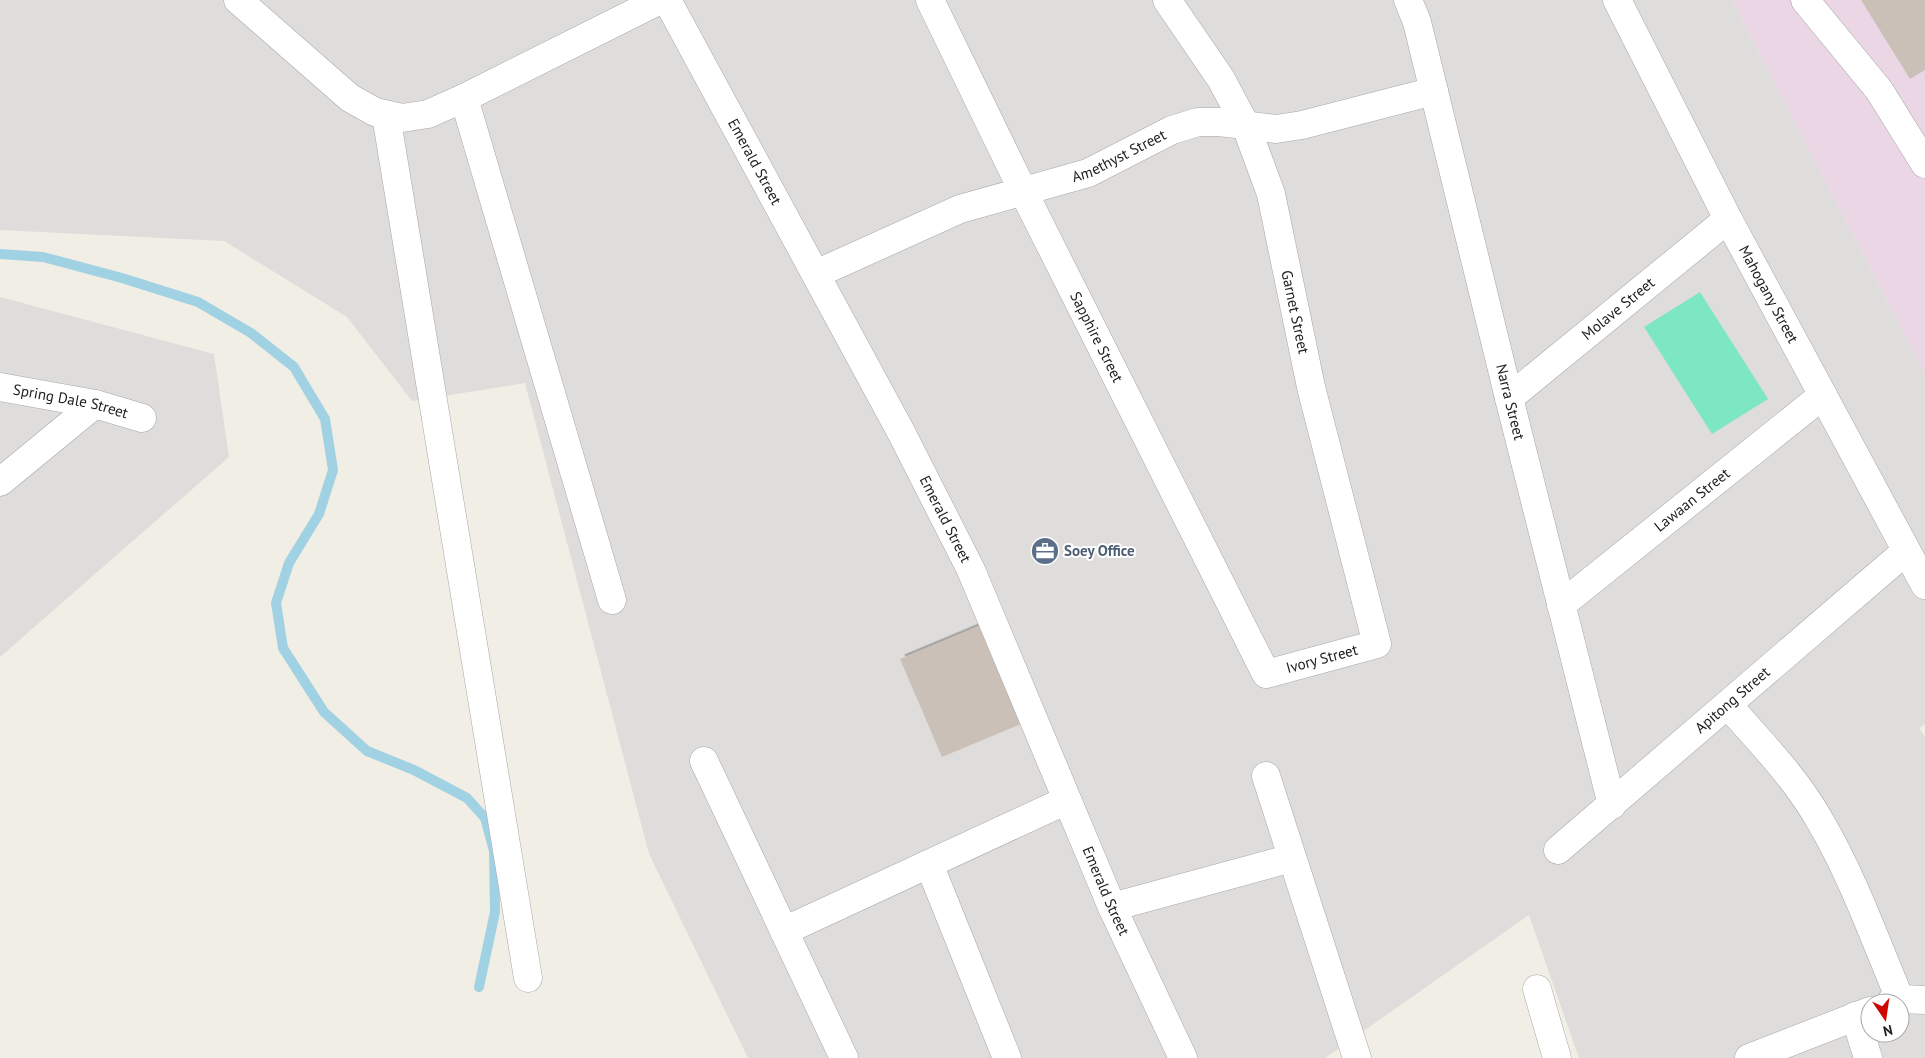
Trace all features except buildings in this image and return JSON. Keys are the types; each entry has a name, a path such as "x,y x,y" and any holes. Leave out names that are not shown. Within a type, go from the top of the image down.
{"street":[{"path":"238,0 350,98 375,112 402,118 428,114 464,98 660,0"},
{"name":"Emerald Street","path":"667,0 896,423 971,570 1112,907 1183,1058"},
{"name":"Sapphire Street","path":"930,0 1023,192 1266,674"},
{"name":"Garnet Street","path":"1167,0 1221,79 1246,126 1271,194 1311,387 1377,644"},
{"name":"Narra Street","path":"1408,0 1417,22 1508,398 1612,805"},
{"name":"Mahogany Street","path":"1617,0 1728,219 1925,585"},
{"path":"1805,0 1879,90 1925,164"},
{"name":"Amethyst Street","path":"816,274 960,209 1088,173 1172,130 1198,122 1219,122 1276,129 1302,125 1434,91"},
{"path":"464,98 612,600"},
{"path":"386,115 528,978"},
{"name":"Molave Street","path":"1508,398 1728,219"},
{"name":"Spring Dale Street","path":"0,387 95,404 142,418"},
{"name":"Lawaan Street","path":"1561,605 1823,396"},
{"path":"0,482 95,404"},
{"name":"Apitong Street","path":"1558,850 1906,551"},
{"name":"Ivory Street","path":"1266,674 1377,644"},
{"path":"1728,705 1789,776 1820,820 1844,865 1901,993"},
{"path":"704,761 844,1058"},
{"path":"1266,776 1357,1058"},
{"path":"784,931 1068,800"},
{"path":"1112,907 1292,858"},
{"path":"929,864 1007,1058"},
{"path":"1537,989 1557,1058"},
{"path":"1749,1058 1860,1014"},
{"path":"1866,1043 1868,1058"}],"shaded area":[{"path":"0,0 1732,0 1925,374 1925,724 1919,728 1925,737 1925,1058 1579,1058 1529,915 1325,1058 748,1058 649,854 525,383 412,401 347,317 224,241 0,230"},
{"path":"1732,0 1925,0 1925,374"},
{"path":"0,297 214,354 229,457 0,657"}],"green space":[{"path":"1700,292 1768,399 1712,434 1644,327"}],"waterway":[{"path":"0,254 43,257 122,278 198,302 251,333 294,367 325,419 333,470 319,514 289,563 276,603 283,648 324,712 367,751 414,770 467,798 485,818 494,851 495,912 479,987"}],"place":[{"name":"Soey Office","path":"1045,551"}]}
